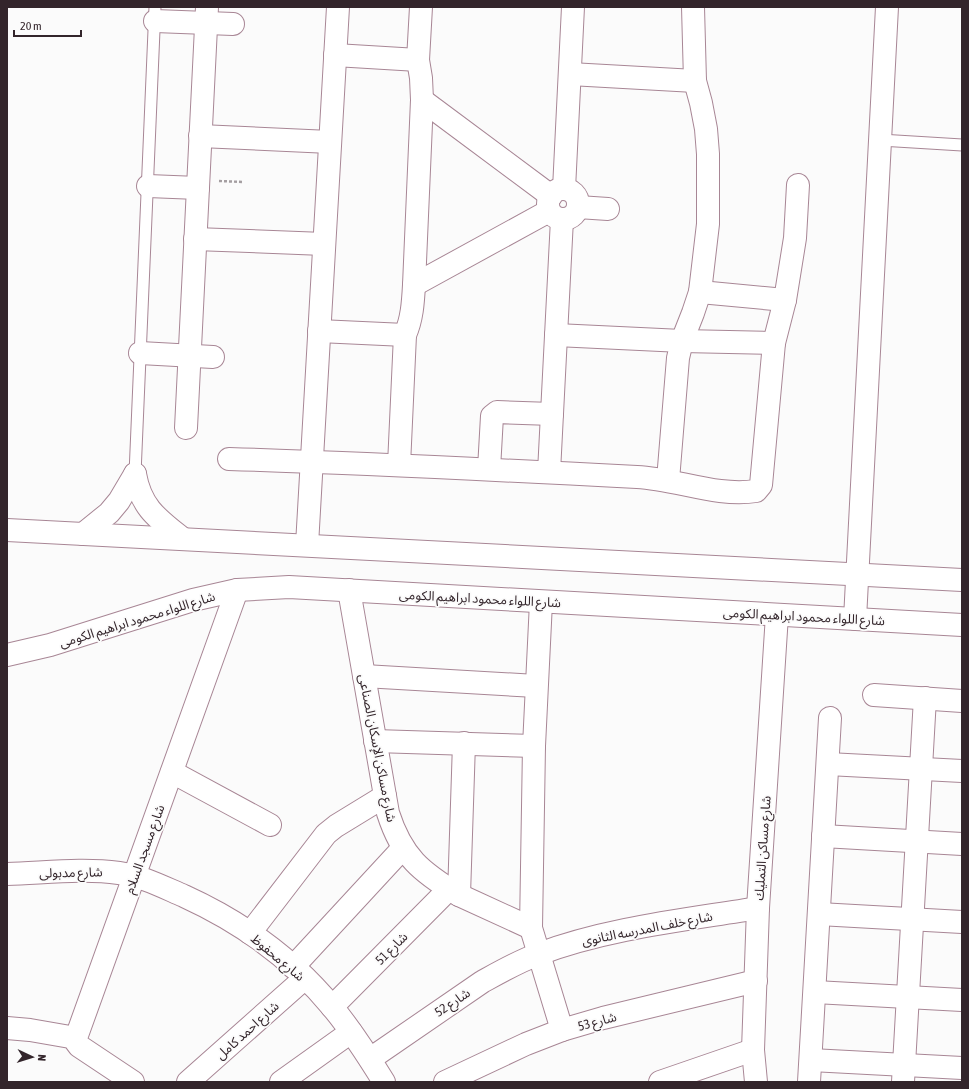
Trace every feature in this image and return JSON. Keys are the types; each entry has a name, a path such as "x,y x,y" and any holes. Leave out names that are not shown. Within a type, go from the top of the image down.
{"street":[{"path":"307,546 338,7"},
{"path":"399,465 405,335 410,324 414,285 422,100 422,78 418,60 421,7"},
{"path":"549,472 561,204 573,7"},
{"path":"668,480 678,358 682,341 700,292 708,224 708,154 706,129 695,81 693,7"},
{"path":"855,619 887,7"},
{"path":"155,14 206,15 233,24"},
{"path":"186,428 206,15"},
{"path":"335,55 418,60"},
{"path":"570,74 695,81"},
{"path":"422,100 561,204 608,209"},
{"path":"200,136 330,142"},
{"path":"229,459 489,469 651,478 668,480 712,490 754,491 758,489 760,485 774,343 785,300 795,238 798,185"},
{"path":"148,186 198,188"},
{"path":"414,285 561,204"},
{"path":"195,239 324,244"},
{"path":"700,292 785,300"},
{"path":"319,331 405,335"},
{"path":"556,335 682,341 774,343"},
{"path":"140,353 214,357"},
{"path":"489,469 492,416 494,413 552,414"},
{"path":"83,534 109,513 119,501 135,474"},
{"path":"135,474 137,487 142,498 150,509 158,518 183,539"},
{"path":"7,530 962,580"},
{"name":"شارع اللواء محمود ابراهيم الكومى","path":"7,655 50,645 193,600 237,590 289,587 962,625"},
{"name":"شارع مسجد السلام","path":"76,1038 237,590"},
{"name":"شارع مساكن الإسكان الصناعى","path":"348,590 385,796 394,832 403,848 421,870 454,892 531,928"},
{"path":"541,602 534,746 531,928 562,1030"},
{"name":"شارع مساكن التمليك","path":"756,1082 753,1050 758,908 777,615"},
{"path":"364,676 536,686"},
{"path":"874,695 962,701"},
{"path":"903,1074 925,698"},
{"path":"810,1082 830,718"},
{"path":"375,740 534,746"},
{"path":"454,892 464,743"},
{"path":"828,764 962,771"},
{"path":"172,772 270,825"},
{"path":"250,933 326,834 336,826 385,796"},
{"path":"823,836 962,844"},
{"name":"شارع احمد كامل","path":"188,1082 299,973 403,848"},
{"name":"شارع مدبولى","path":"7,874 104,871 135,876"},
{"name":"شارع محفوظ","path":"135,876 193,900 220,914 250,933 299,973 332,1007 352,1032 384,1082"},
{"name":"شارع 51","path":"332,1007 454,892"},
{"name":"شارع خلف المدرسه الثانوى","path":"538,954 598,936 758,908"},
{"path":"819,914 962,922"},
{"name":"شارع 52","path":"370,1059 482,982 538,954"},
{"name":"شارع 53","path":"445,1082 526,1044 562,1030 603,1018 756,981"},
{"path":"815,992 962,1000"},
{"path":"7,1028 30,1030 76,1038 76,1042 79,1046 133,1082"},
{"path":"281,1082 352,1032"},
{"path":"672,1080 753,1050"},
{"path":"811,1060 903,1074 962,1068"}],"lane":[{"path":"135,474 155,14"},
{"path":"880,140 962,145"}]}
